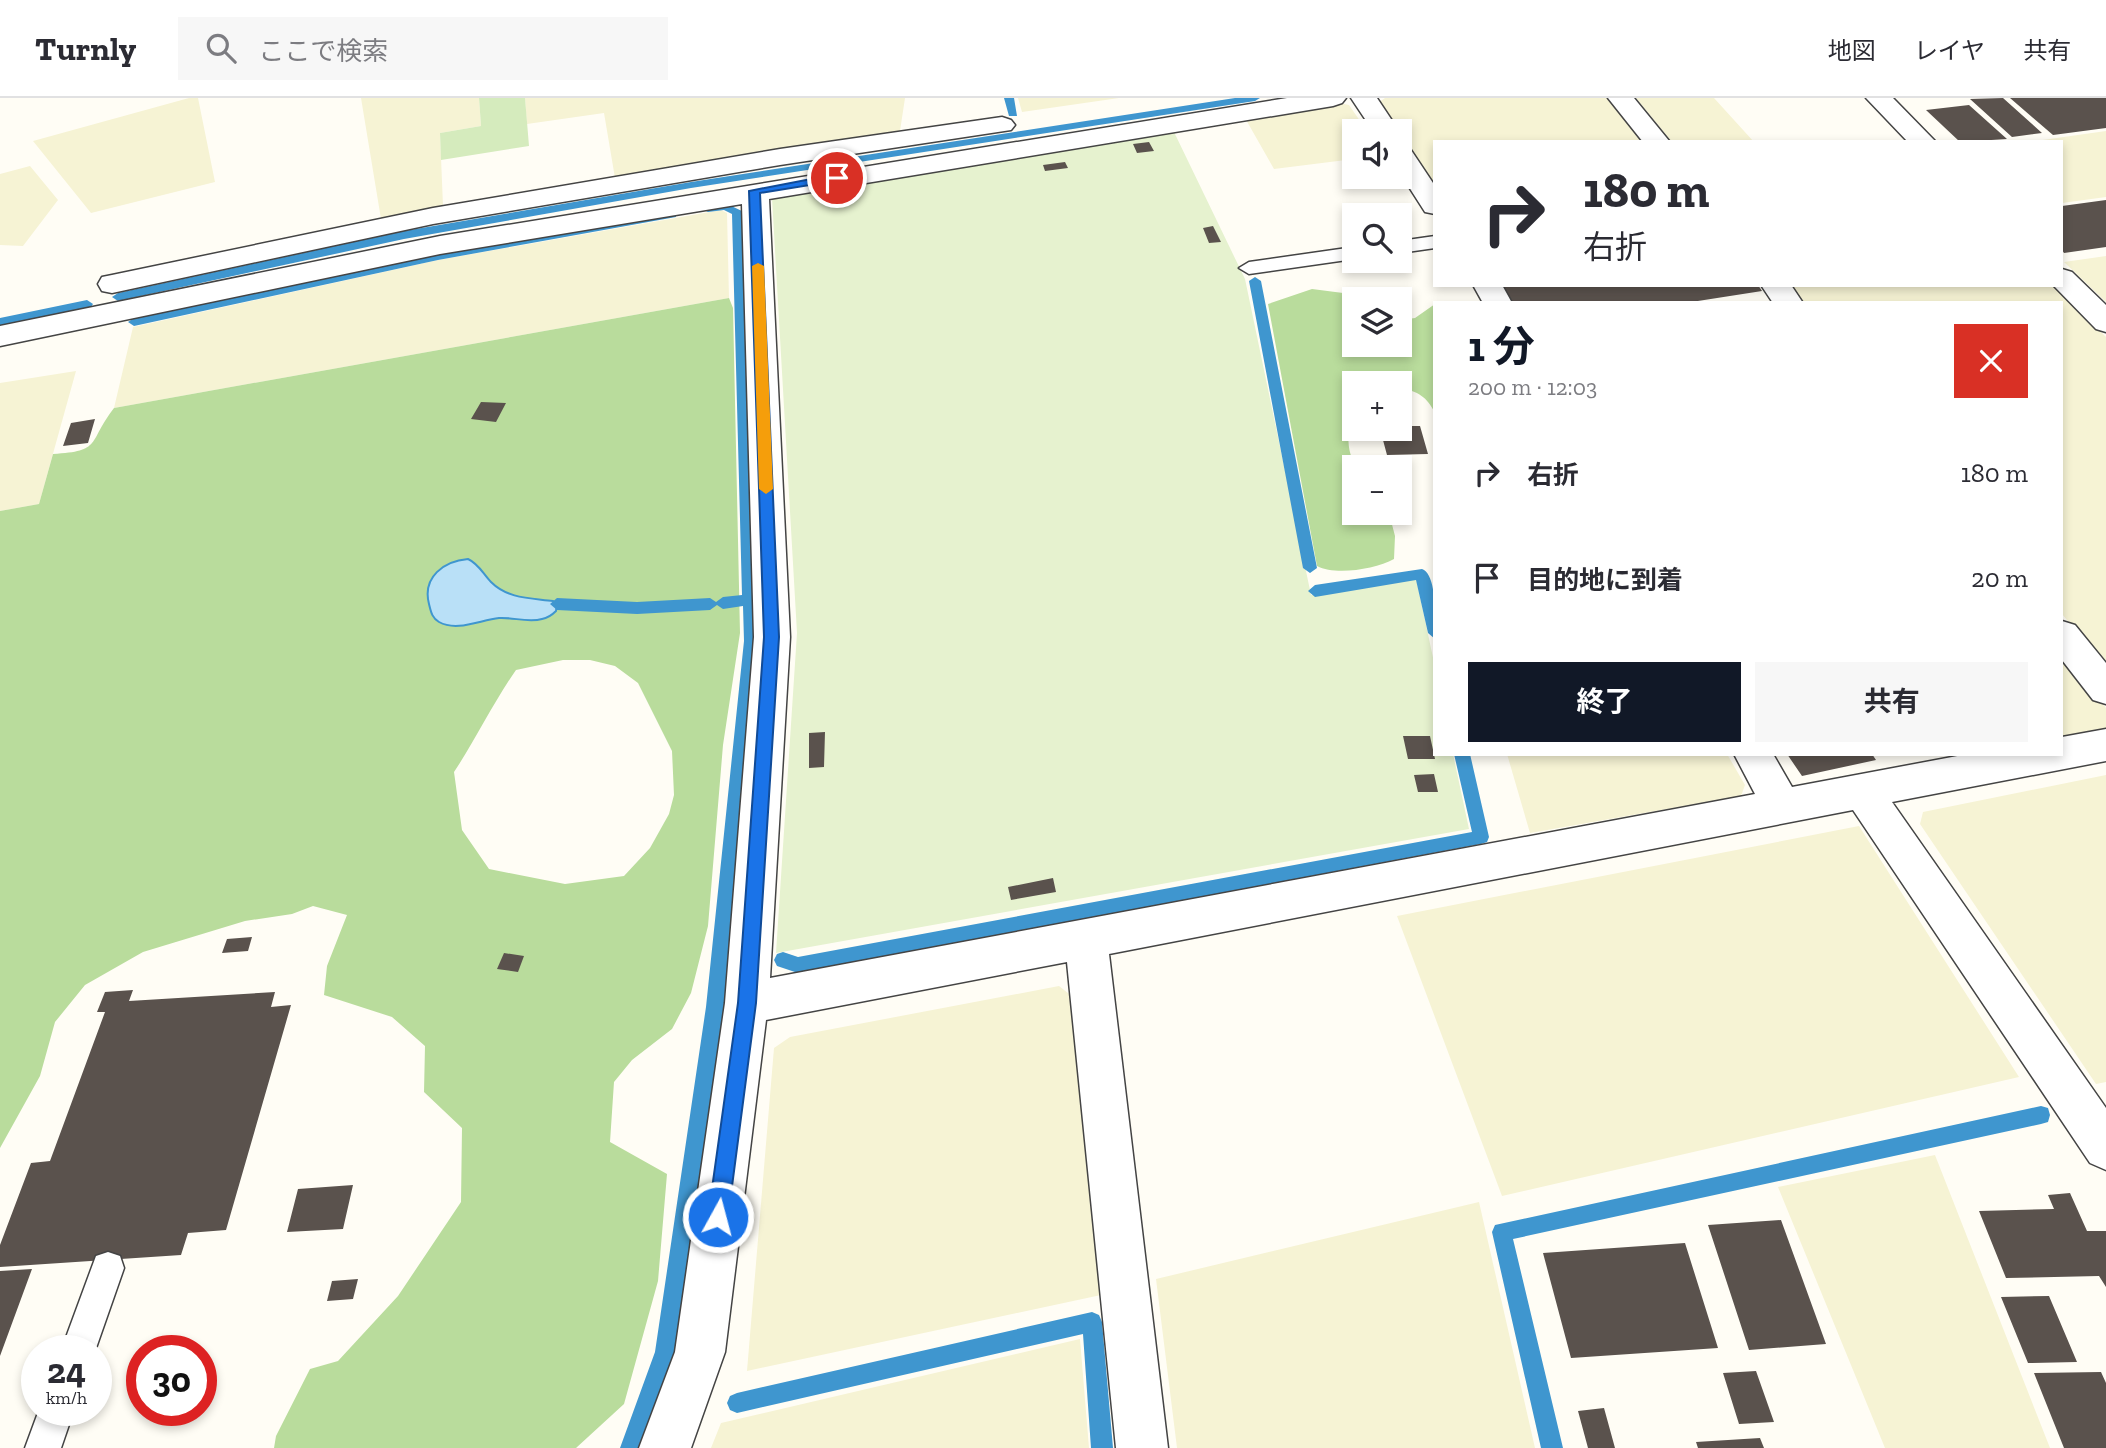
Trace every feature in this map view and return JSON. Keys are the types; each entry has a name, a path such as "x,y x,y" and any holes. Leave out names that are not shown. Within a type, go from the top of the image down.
{"street":[{"path":"1112,108 1181,98"},
{"path":"0,310 110,290 440,245 755,191 1333,98"},
{"path":"1364,98 1378,119"},
{"path":"1621,98 1655,140"},
{"path":"1879,98 1921,140"},
{"path":"0,336 110,290 433,216 767,160 1029,121"},
{"path":"1412,171 1433,203"},
{"path":"665,1448 699,1352 747,1003 772,637 755,191"},
{"path":"2063,279 2106,322"},
{"path":"1777,287 1787,301"},
{"path":"2063,636 2106,689"},
{"path":"2063,753 2106,745"},
{"path":"1754,756 1782,806"},
{"path":"747,1003 2046,756"},
{"path":"1862,791 2106,1147"},
{"path":"1086,939 1142,1448"}],"lane":[{"path":"1412,245 1433,242"},
{"path":"1249,268 1342,255"},
{"path":"84,1335 108,1268"},
{"path":"43,1448 51,1426"}],"shaded area":[{"path":"189,98 198,98 215,182 91,213 33,141"},
{"path":"361,98 479,98 481,126 440,133 443,206 381,219"},
{"path":"525,98 905,98 900,131 615,178 604,113 527,124"},
{"path":"1018,98 1119,98 1022,112"},
{"path":"1385,98 1609,98 1643,140 1433,140 1433,187 1412,155 1412,119 1389,119 1378,103"},
{"path":"1636,98 1714,98 1752,140 1670,140"},
{"path":"1339,103 1349,105 1359,119 1342,119 1342,160 1274,169 1245,118"},
{"path":"2106,131 2106,197 2063,203 2063,140 2043,140"},
{"path":"30,166 58,200 23,246 0,245 0,174"},
{"path":"721,210 727,213 729,298 114,408 133,327 438,260"},
{"path":"2106,256 2106,302 2064,262"},
{"path":"1792,287 2056,287 2106,337 2106,668 2063,615 2063,301 1802,301"},
{"path":"76,371 39,504 0,511 0,383"},
{"path":"2063,654 2106,708 2106,730 2063,738"},
{"path":"1508,756 1728,756 1745,785 1741,796 1530,833"},
{"path":"2106,775 2106,1082 2096,1084 1920,824 1923,812"},
{"path":"1859,826 2019,1077 1502,1196 1397,916"},
{"path":"1059,986 1073,997 1101,1295 747,1371 774,1048 790,1037"},
{"path":"1935,1155 2050,1448 1885,1448 1778,1187"},
{"path":"1479,1202 1535,1448 1177,1448 1156,1279"},
{"path":"1080,1339 1089,1448 711,1448 721,1423"}],"green space":[{"path":"479,98 525,98 529,146 441,160 440,133 481,126"},
{"path":"1174,132 1245,279 1311,595 1416,578 1433,658 1433,756 1453,756 1469,829 776,953 797,633 772,198"},
{"path":"1312,289 1342,293 1342,357 1412,357 1412,318 1433,305 1433,410 1425,399 1412,391 1412,371 1342,371 1342,441 1348,441 1351,455 1342,455 1342,525 1392,525 1395,536 1394,559 1377,566 1345,571 1317,566 1268,304"},
{"path":"729,298 733,308 740,633 723,745 708,926 691,993 672,1029 632,1060 614,1082 610,1142 667,1174 658,1281 624,1404 576,1448 274,1448 276,1436 310,1369 338,1361 398,1296 461,1202 462,1128 424,1092 425,1046 392,1017 324,995 327,966 347,915 313,906 292,914 245,921 143,952 85,985 55,1022 40,1076 0,1148 0,511 39,504 53,454 69,453 87,447 114,408","holes":["563,660 590,660 615,666 638,683 672,751 674,795 669,814 650,848 624,876 565,884 489,869 462,830 454,772 516,670"]}],"water":[{"path":"468,559 498,588 520,597 553,601 557,604 556,611 537,620 499,618 453,626 439,622 433,617 429,604 428,594 432,578 443,567"}],"building":[{"path":"2003,98 2042,133 2012,137 1970,99"},
{"path":"2010,98 2106,98 2106,128 2053,135"},
{"path":"1969,105 2007,139 1958,140 1926,110"},
{"path":"1149,142 1154,151 1137,153 1133,144"},
{"path":"1065,162 1068,168 1045,171 1043,165"},
{"path":"2106,200 2106,247 2064,253 2063,206"},
{"path":"1213,226 1221,242 1209,243 1203,228"},
{"path":"1503,287 1759,287 1762,291 1698,301 1512,301"},
{"path":"481,402 506,403 496,422 471,419"},
{"path":"95,419 88,443 63,446 71,423"},
{"path":"1412,426 1420,426 1428,454 1387,455 1383,441 1412,441"},
{"path":"825,732 824,767 809,768 809,733"},
{"path":"1403,736 1430,736 1435,759 1408,759"},
{"path":"1788,756 1873,756 1876,760 1802,776"},
{"path":"1434,774 1438,792 1418,792 1414,775"},
{"path":"1053,878 1056,892 1011,900 1008,887"},
{"path":"252,937 248,951 222,953 227,939"},
{"path":"504,953 524,956 518,972 497,969"},
{"path":"133,990 129,1001 275,992 271,1007 291,1005 226,1230 188,1233 181,1255 0,1267 0,1245 31,1163 50,1161 105,1012 97,1012 105,992"},
{"path":"353,1185 343,1229 287,1232 298,1189"},
{"path":"2070,1193 2087,1231 2106,1231 2106,1287 2099,1276 2006,1278 1979,1211 2054,1209 2048,1195"},
{"path":"1781,1220 1826,1344 1749,1350 1708,1225"},
{"path":"1685,1243 1718,1348 1571,1358 1543,1253"},
{"path":"32,1269 0,1356 0,1271"},
{"path":"358,1279 353,1299 327,1301 332,1281"},
{"path":"2049,1296 2077,1362 2028,1363 2001,1297"},
{"path":"1756,1371 1774,1422 1739,1424 1723,1373"},
{"path":"2101,1372 2106,1383 2106,1448 2064,1448 2034,1373"},
{"path":"1604,1408 1615,1448 1588,1448 1578,1411"},
{"path":"1760,1438 1764,1448 1698,1448 1696,1442"}],"waterway":[{"path":"1009,98 1013,114"},
{"path":"118,297 404,235 691,185 1255,98"},
{"path":"708,209 725,206 738,212 750,599"},
{"path":"134,322 438,256 672,215"},
{"path":"1255,281 1310,568"},
{"path":"0,322 87,304"},
{"path":"1315,591 1422,574 1433,624"},
{"path":"631,1448 665,1352 715,1007 751,641 750,599"},
{"path":"723,603 750,599"},
{"path":"557,604 637,608 710,604"},
{"path":"783,960 798,965 1481,837 1462,756"},
{"path":"1552,1448 1502,1232 2041,1115"},
{"path":"737,1403 1092,1322 1102,1448"}],"slow traffic":[{"path":"758,266 766,489"}],"route":[{"path":"718,1217 747,1003 772,637 755,191 837,178"}]}
